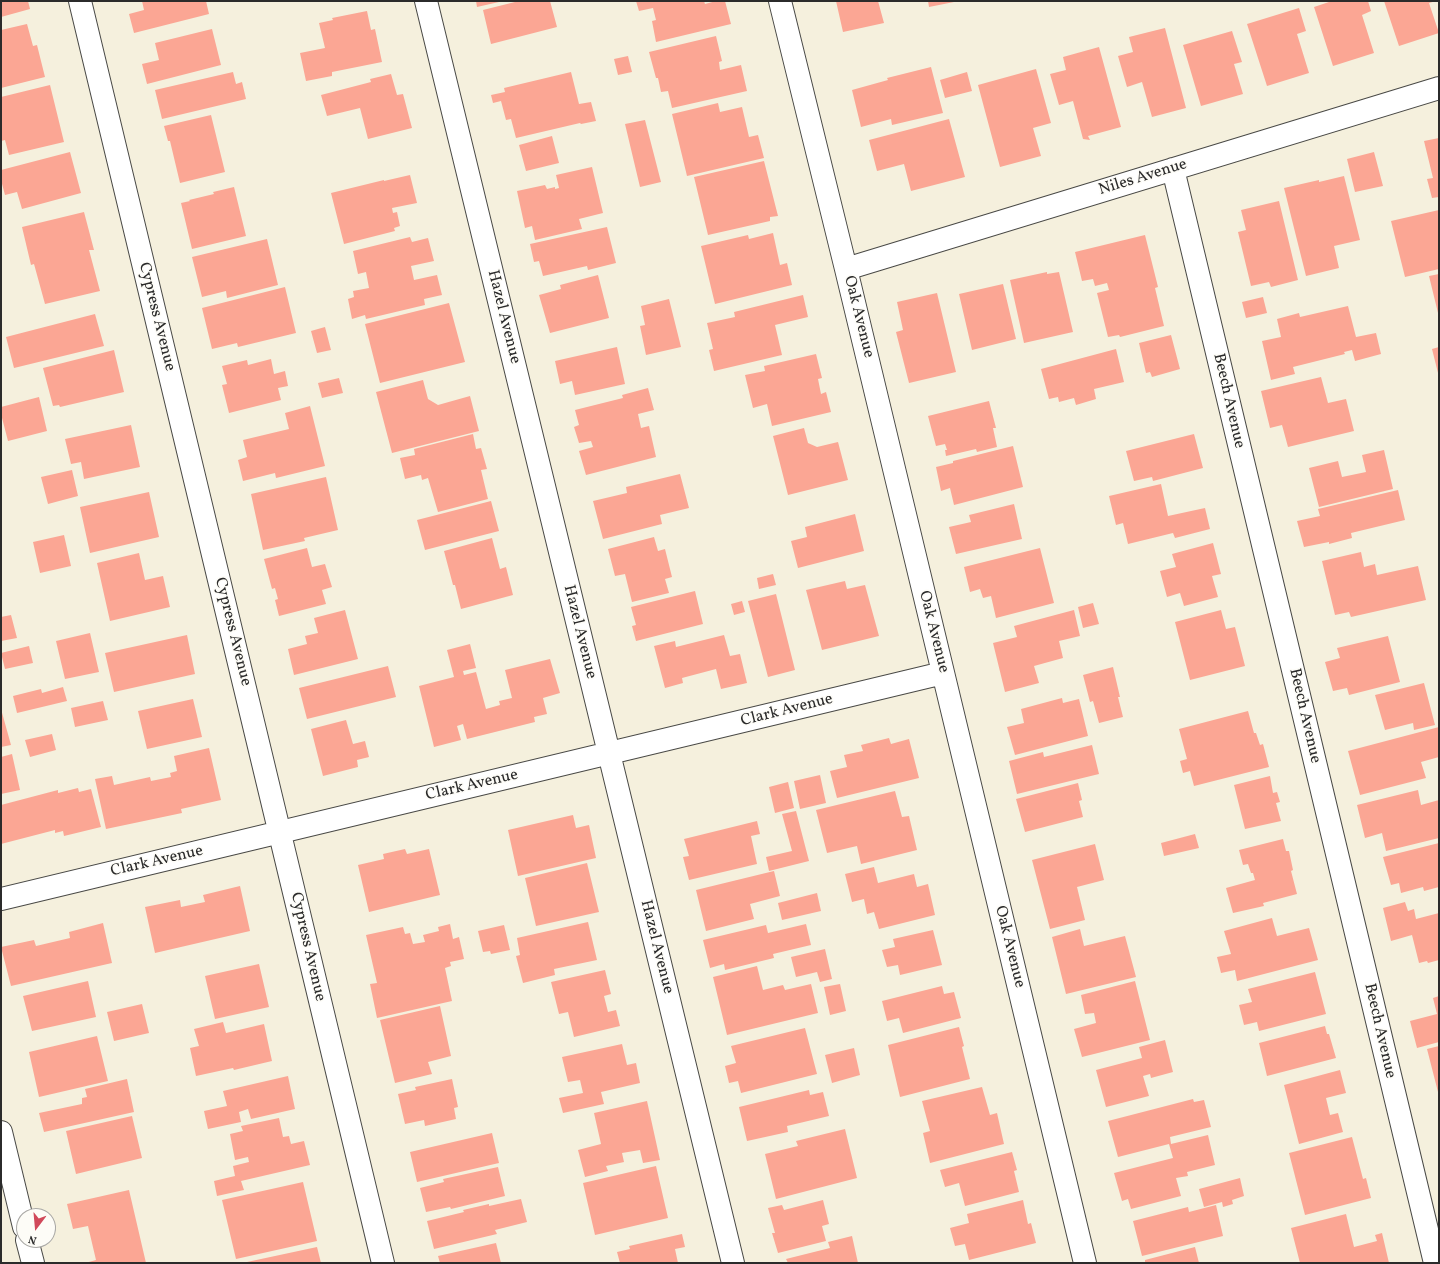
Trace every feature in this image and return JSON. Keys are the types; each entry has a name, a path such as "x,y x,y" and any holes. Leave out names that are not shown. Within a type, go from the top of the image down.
{"street":[{"name":"Cypress Avenue","path":"80,1 383,1263"},
{"name":"Hazel Avenue","path":"426,1 733,1263"},
{"name":"Oak Avenue","path":"780,1 1085,1263"},
{"name":"Niles Avenue","path":"846,269 1439,88"},
{"name":"Beech Avenue","path":"1173,169 1435,1263"},
{"name":"Clark Avenue","path":"1,899 943,673"},
{"path":"1,1132 19,1208"},
{"path":"29,1248 33,1263"}],"building":[{"path":"1,1 28,1 30,9 1,17"},
{"path":"142,1 206,1 209,14 134,33 129,14 144,10"},
{"path":"476,1 499,1 499,2 477,7"},
{"path":"519,1 550,1 557,27 491,44 483,10"},
{"path":"636,1 704,1 705,4 716,1 725,1 731,24 656,42 652,21 656,20 653,8 639,11"},
{"path":"836,1 878,1 884,23 843,32"},
{"path":"928,1 954,1 954,2 929,7"},
{"path":"1332,1 1368,1 1371,11 1362,15 1374,53 1333,66 1314,7"},
{"path":"1384,1 1436,1 1429,3 1439,33 1399,46"},
{"path":"1299,8 1306,31 1297,34 1309,73 1267,86 1247,24"},
{"path":"367,11 371,30 375,29 382,62 332,72 332,76 306,81 300,53 325,48 319,23 333,20 332,18"},
{"path":"27,24 33,46 37,45 45,77 1,88 1,30"},
{"path":"1165,28 1186,108 1152,117 1142,82 1127,87 1118,56 1133,52 1129,37"},
{"path":"212,29 221,65 147,84 142,64 159,60 155,43"},
{"path":"1232,31 1242,62 1234,64 1243,94 1201,106 1183,45"},
{"path":"716,36 722,61 719,62 720,70 741,65 747,91 672,108 668,91 661,92 649,52"},
{"path":"1099,47 1121,127 1088,136 1090,140 1083,139 1073,101 1059,105 1050,74 1066,70 1063,57"},
{"path":"628,56 632,72 618,75 614,59"},
{"path":"931,67 943,113 892,125 891,119 861,127 852,90 888,80 887,78"},
{"path":"1036,69 1051,123 1033,128 1041,156 1000,167 978,85"},
{"path":"233,72 236,84 242,82 246,99 162,119 155,90"},
{"path":"571,72 579,104 591,102 596,121 580,123 516,138 511,119 506,120 501,101 493,103 491,95 505,92 504,88"},
{"path":"967,72 972,91 945,98 940,80"},
{"path":"391,74 397,95 403,94 412,128 368,139 360,108 327,116 321,95 371,82 370,79"},
{"path":"50,85 64,142 9,155 5,140 1,141 1,97"},
{"path":"718,103 720,112 742,107 749,137 758,135 764,158 687,176 672,114"},
{"path":"211,115 225,172 180,183 170,141 168,141 164,126"},
{"path":"949,119 965,177 911,191 904,164 877,171 869,140"},
{"path":"645,120 661,182 640,187 625,124"},
{"path":"552,136 559,163 526,171 519,145"},
{"path":"1439,138 1439,197 1432,198 1427,179 1433,178 1424,141"},
{"path":"70,152 81,193 22,209 17,192 5,195 1,180 1,170"},
{"path":"1374,152 1383,186 1355,192 1347,159"},
{"path":"764,161 778,216 770,217 770,221 708,235 694,177"},
{"path":"592,167 603,213 579,219 582,229 535,240 532,226 525,228 517,191 545,185 547,189 555,187 555,189 559,188 556,175"},
{"path":"410,175 417,203 392,208 393,213 397,212 400,226 394,228 395,231 344,244 331,193"},
{"path":"1344,176 1360,240 1334,246 1339,268 1306,276 1284,188"},
{"path":"234,187 246,236 192,249 181,203 214,194 213,192"},
{"path":"1279,201 1298,280 1271,287 1269,282 1251,286 1238,232 1246,230 1241,210"},
{"path":"1439,210 1439,269 1405,277 1391,221"},
{"path":"84,212 94,250 89,250 100,291 45,304 34,264 31,265 22,227"},
{"path":"607,227 616,263 588,270 587,266 543,276 539,261 534,262 530,244"},
{"path":"773,233 780,265 787,263 792,285 715,304 701,246 748,235 749,239"},
{"path":"1145,235 1158,287 1155,288 1164,326 1120,337 1119,335 1108,337 1097,293 1109,290 1107,283 1095,286 1093,279 1082,281 1075,252"},
{"path":"410,237 412,242 428,238 434,261 411,266 414,280 437,275 442,295 424,299 425,305 366,319 365,315 352,319 348,299 354,297 353,291 369,288 366,272 358,274 353,251"},
{"path":"267,239 278,285 227,298 226,291 202,297 192,257"},
{"path":"1047,272 1047,274 1059,272 1073,332 1024,343 1010,280"},
{"path":"1439,274 1439,313 1438,313 1429,276"},
{"path":"598,275 609,318 550,333 539,295 561,289 560,285"},
{"path":"1003,284 1016,339 972,350 959,294"},
{"path":"285,287 296,333 238,347 237,343 212,349 202,308"},
{"path":"937,293 956,372 909,383 896,332 903,330 897,302"},
{"path":"803,295 808,317 775,325 782,355 714,371 709,350 713,349 707,323 735,317 734,312"},
{"path":"1263,297 1267,313 1246,318 1242,302"},
{"path":"669,299 681,347 646,355 640,326 645,325 641,306"},
{"path":"449,303 465,362 380,383 365,324"},
{"path":"1348,306 1356,337 1376,333 1381,354 1355,361 1352,350 1344,352 1345,354 1293,367 1295,374 1271,380 1262,341 1281,337 1277,319 1299,313 1300,317"},
{"path":"95,314 104,346 14,368 6,337"},
{"path":"325,327 331,350 317,353 311,331"},
{"path":"1171,335 1180,369 1152,377 1150,372 1146,373 1139,343"},
{"path":"617,347 625,384 575,395 572,381 560,384 555,361"},
{"path":"1439,347 1439,373 1438,373 1432,349"},
{"path":"1116,349 1124,382 1094,389 1096,399 1076,405 1074,398 1059,402 1058,397 1049,399 1041,369"},
{"path":"114,350 124,392 60,407 59,405 53,406 43,368"},
{"path":"816,354 822,378 818,379 821,394 826,392 831,412 772,426 767,404 753,408 745,375 765,371 764,366"},
{"path":"271,359 274,374 285,371 288,386 278,388 281,400 229,413 222,385 227,384 222,366 247,360 248,365"},
{"path":"1321,377 1328,403 1346,399 1354,431 1288,447 1282,425 1270,428 1261,391"},
{"path":"339,378 343,393 322,398 318,383"},
{"path":"423,380 428,399 438,405 470,396 479,431 392,453 376,392"},
{"path":"648,388 654,410 638,414 641,428 649,426 656,457 586,475 579,451 593,447 591,441 579,443 574,427 579,425 575,410 623,398 622,395"},
{"path":"39,397 47,431 8,441 1,414 1,407"},
{"path":"989,401 996,428 993,428 997,447 977,452 976,449 946,456 945,450 947,450 945,444 936,446 928,416"},
{"path":"310,406 325,466 276,478 275,473 243,481 238,460 247,457 243,440 289,429 285,413"},
{"path":"131,425 140,467 84,479 81,462 71,464 65,439"},
{"path":"804,428 808,443 817,447 838,442 848,480 788,495 773,436"},
{"path":"473,434 476,449 481,448 487,469 481,470 488,499 438,512 428,478 422,480 421,475 405,479 400,458 415,455 414,449"},
{"path":"1194,434 1203,468 1153,481 1152,477 1134,481 1126,451"},
{"path":"1013,446 1023,487 954,505 950,488 941,491 936,467 953,463 953,461"},
{"path":"1384,450 1393,489 1319,507 1309,468 1338,461 1342,477 1366,472 1362,455"},
{"path":"72,470 78,496 48,504 41,477"},
{"path":"680,474 689,508 660,515 662,524 603,539 593,501 627,493 626,487"},
{"path":"326,477 338,530 304,538 305,541 263,550 251,494"},
{"path":"1161,484 1168,516 1205,508 1210,529 1175,538 1173,533 1128,544 1123,523 1116,525 1109,496"},
{"path":"1398,490 1405,520 1351,533 1352,538 1329,544 1329,542 1304,547 1297,521 1320,516 1318,509"},
{"path":"149,492 159,537 90,553 80,507"},
{"path":"491,501 499,531 425,550 417,520"},
{"path":"1014,504 1022,539 956,554 949,527 971,522 969,515"},
{"path":"855,514 864,551 798,568 791,541 807,537 805,527"},
{"path":"64,535 71,566 40,573 33,542"},
{"path":"654,537 658,551 665,549 672,577 665,579 669,593 632,602 625,574 615,576 608,549"},
{"path":"492,538 500,569 506,567 513,595 461,609 444,551"},
{"path":"1213,543 1221,574 1212,576 1218,597 1184,606 1180,593 1167,597 1160,571 1176,567 1172,554"},
{"path":"307,548 312,567 325,564 332,587 322,590 326,604 279,616 275,600 278,599 275,588 272,589 264,559"},
{"path":"1040,548 1054,603 996,618 991,596 983,598 980,589 970,592 964,567"},
{"path":"1361,552 1364,567 1375,564 1377,575 1418,566 1426,600 1351,617 1349,612 1335,615 1322,561"},
{"path":"139,553 145,580 163,576 170,607 110,621 97,563"},
{"path":"773,574 776,585 759,589 757,578"},
{"path":"845,581 847,589 865,585 879,636 822,650 806,590"},
{"path":"695,591 703,624 636,641 632,626 636,625 631,607"},
{"path":"776,594 795,670 768,677 748,601"},
{"path":"742,601 745,612 734,615 731,604"},
{"path":"1093,603 1099,624 1083,628 1078,607"},
{"path":"345,610 358,659 294,675 288,649 307,644 305,636 318,633 314,618"},
{"path":"1074,610 1080,636 1059,641 1063,658 1034,666 1039,683 1005,692 993,643 1017,637 1014,626"},
{"path":"1221,610 1226,629 1235,627 1245,666 1190,680 1175,622"},
{"path":"11,615 17,638 1,641 1,617"},
{"path":"90,633 99,672 65,679 56,641"},
{"path":"187,635 195,674 114,692 105,653"},
{"path":"724,635 730,656 740,654 747,683 721,689 716,669 682,678 683,683 665,688 654,646 675,641 676,647"},
{"path":"1388,636 1400,682 1349,695 1347,688 1333,691 1325,662 1340,658 1337,648"},
{"path":"470,644 476,668 463,671 464,675 476,672 486,709 500,705 499,701 512,698 505,670 550,659 560,693 543,698 547,714 534,717 535,722 467,739 463,724 457,726 461,740 434,747 419,686 454,677 447,650"},
{"path":"29,646 33,663 5,669 1,653"},
{"path":"388,666 396,697 307,719 299,688"},
{"path":"1113,667 1123,717 1099,723 1093,701 1090,702 1083,675"},
{"path":"1424,683 1435,725 1414,730 1413,723 1385,730 1375,695"},
{"path":"63,687 67,701 17,713 13,696 41,689 42,693"},
{"path":"1062,698 1063,703 1079,699 1088,736 1015,755 1007,727 1024,723 1021,709"},
{"path":"193,699 202,737 147,749 138,711"},
{"path":"103,701 108,720 75,727 71,708"},
{"path":"1,709 11,745 1,747"},
{"path":"1248,711 1254,733 1256,733 1260,745 1263,744 1269,767 1194,786 1190,771 1183,773 1180,761 1187,759 1179,729"},
{"path":"346,720 353,744 365,741 369,757 357,760 358,767 323,776 311,729"},
{"path":"1439,727 1439,757 1421,762 1426,778 1360,795 1348,751"},
{"path":"52,734 56,750 30,757 25,740"},
{"path":"889,738 891,744 909,739 919,778 837,798 830,771 847,767 844,755 863,751 861,745"},
{"path":"1092,745 1099,774 1017,794 1009,761 1043,752 1044,757"},
{"path":"209,748 221,800 181,809 182,813 106,829 95,779 112,776 114,785 150,777 151,781 171,777 170,773 177,771 174,756"},
{"path":"12,754 20,790 1,794 1,757"},
{"path":"820,775 826,803 800,809 794,781"},
{"path":"1270,776 1273,793 1277,792 1280,802 1276,803 1281,821 1245,829 1234,785"},
{"path":"788,782 794,808 775,813 769,787"},
{"path":"1078,783 1082,800 1079,801 1083,817 1025,832 1016,799"},
{"path":"78,788 79,792 91,789 101,827 64,836 63,831 55,833 55,830 1,844 1,805 58,790 58,793"},
{"path":"1418,790 1421,805 1439,800 1439,838 1386,851 1382,833 1365,838 1357,805"},
{"path":"895,791 902,817 909,816 917,850 861,864 857,846 827,853 816,810"},
{"path":"796,811 809,861 769,871 766,857 792,851 782,814"},
{"path":"573,815 576,828 589,825 596,858 518,876 508,830"},
{"path":"757,821 760,834 751,836 757,864 689,880 683,857 689,856 684,839"},
{"path":"1195,834 1199,848 1164,856 1161,843"},
{"path":"1283,839 1286,851 1289,851 1293,870 1291,871 1297,894 1263,903 1264,906 1233,913 1226,888 1255,880 1248,864 1243,865 1239,850"},
{"path":"1439,843 1439,887 1424,891 1423,887 1401,893 1399,883 1391,885 1383,857"},
{"path":"1095,844 1104,880 1077,887 1085,920 1050,929 1032,860"},
{"path":"405,849 407,854 429,849 440,895 369,912 358,865 384,859 383,854"},
{"path":"587,863 599,912 536,926 525,878"},
{"path":"874,867 878,883 914,874 917,887 928,884 935,915 879,929 874,912 867,914 864,899 852,902 845,874"},
{"path":"774,871 780,896 750,904 754,919 706,931 696,890"},
{"path":"240,886 250,931 155,953 145,907 180,900 181,907 205,902 203,895"},
{"path":"817,893 821,911 782,920 778,903"},
{"path":"1405,902 1408,911 1414,909 1416,919 1439,913 1439,960 1428,963 1427,961 1419,963 1412,935 1391,941 1383,908"},
{"path":"1272,918 1277,936 1309,928 1318,960 1237,981 1235,970 1221,973 1217,957 1231,954 1224,931"},
{"path":"588,922 597,960 554,969 555,975 523,983 516,956 520,955 517,938"},
{"path":"103,923 112,963 11,986 1,947 34,940 36,946 70,938 69,932"},
{"path":"450,924 453,939 459,937 464,959 450,962 451,966 445,968 452,1001 377,1018 370,984 377,983 366,935 403,927 405,934 410,933 413,944 425,942 423,935 439,931 438,927"},
{"path":"806,924 811,945 773,954 774,958 725,970 724,964 710,968 703,940 766,925 768,933"},
{"path":"504,925 510,950 491,954 490,951 483,952 478,931"},
{"path":"1080,929 1084,946 1125,936 1136,977 1066,994 1052,937"},
{"path":"933,930 942,965 900,975 898,965 887,967 882,950 895,947 893,939"},
{"path":"825,949 832,979 820,982 817,972 796,977 791,957"},
{"path":"259,964 269,1007 215,1019 205,976"},
{"path":"757,966 763,990 783,985 785,990 811,984 818,1013 727,1035 713,977"},
{"path":"605,970 611,994 604,996 608,1012 616,1010 620,1026 574,1037 568,1012 559,1014 551,982"},
{"path":"1315,972 1326,1014 1259,1031 1257,1022 1244,1025 1239,1005 1252,1002 1248,989"},
{"path":"88,981 96,1017 32,1031 23,996"},
{"path":"1135,981 1150,1040 1082,1057 1074,1029 1096,1023 1094,1013 1085,1014 1081,995"},
{"path":"840,984 846,1011 830,1015 824,987"},
{"path":"942,986 944,994 954,992 961,1018 903,1033 899,1018 887,1021 882,1001"},
{"path":"1439,996 1439,1042 1417,1048 1410,1021 1437,1014 1433,998"},
{"path":"142,1004 149,1033 114,1041 107,1012"},
{"path":"440,1006 451,1056 428,1062 432,1074 395,1083 380,1020"},
{"path":"223,1022 226,1033 264,1024 272,1061 234,1070 233,1068 196,1076 190,1048 199,1046 194,1029"},
{"path":"1325,1026 1336,1058 1267,1076 1259,1043"},
{"path":"959,1027 964,1046 962,1047 970,1079 900,1097 888,1045"},
{"path":"805,1028 817,1074 741,1093 738,1081 729,1083 725,1066 736,1063 731,1046"},
{"path":"97,1036 108,1081 39,1097 29,1052"},
{"path":"1165,1040 1173,1072 1151,1078 1150,1074 1143,1076 1149,1096 1106,1107 1096,1070 1142,1058 1139,1047"},
{"path":"622,1044 627,1065 636,1063 640,1083 601,1092 604,1104 563,1113 559,1098 583,1093 580,1080 568,1082 562,1057"},
{"path":"1439,1046 1439,1092 1438,1092 1427,1049"},
{"path":"854,1048 860,1075 832,1083 825,1055"},
{"path":"1340,1070 1346,1093 1326,1098 1330,1115 1338,1113 1343,1132 1299,1144 1284,1085"},
{"path":"288,1076 295,1109 251,1119 248,1109 239,1112 241,1122 208,1129 204,1111 227,1106 223,1091"},
{"path":"127,1079 134,1112 44,1132 39,1113 82,1104 82,1098 87,1097 85,1089"},
{"path":"452,1079 458,1107 454,1108 456,1119 425,1126 424,1120 405,1124 398,1094 416,1090 415,1087"},
{"path":"982,1087 990,1115 997,1113 1004,1144 930,1163 923,1133 930,1131 922,1101"},
{"path":"809,1090 810,1095 823,1092 829,1116 787,1126 788,1132 747,1141 739,1107"},
{"path":"1193,1099 1194,1102 1204,1100 1211,1127 1170,1137 1171,1144 1208,1135 1215,1165 1187,1172 1188,1176 1176,1178 1181,1196 1131,1209 1128,1199 1122,1201 1114,1173 1173,1158 1169,1144 1118,1157 1108,1121"},
{"path":"647,1101 660,1160 643,1163 640,1150 622,1153 624,1162 606,1166 608,1171 585,1177 578,1150 601,1144 594,1113"},
{"path":"132,1116 142,1158 76,1174 66,1131"},
{"path":"279,1118 283,1137 289,1136 291,1144 304,1141 310,1165 241,1181 244,1190 217,1196 214,1181 235,1176 233,1166 249,1162 248,1157 235,1160 230,1134 243,1131 241,1126"},
{"path":"845,1129 857,1178 776,1199 765,1154 798,1146 796,1141"},
{"path":"492,1133 499,1163 417,1182 410,1152"},
{"path":"1352,1137 1363,1179 1366,1178 1371,1198 1305,1215 1289,1153"},
{"path":"1012,1152 1017,1170 1014,1171 1019,1192 965,1206 959,1183 945,1187 940,1170"},
{"path":"656,1166 668,1218 595,1235 583,1183"},
{"path":"498,1167 505,1196 451,1209 450,1207 426,1212 420,1188 444,1182 443,1179"},
{"path":"1240,1178 1244,1196 1232,1200 1233,1204 1223,1207 1222,1202 1204,1207 1199,1189"},
{"path":"303,1182 317,1241 236,1259 222,1200"},
{"path":"129,1190 146,1263 85,1263 96,1260 88,1226 73,1229 67,1204"},
{"path":"521,1199 527,1222 495,1230 497,1234 434,1249 427,1221 464,1212 463,1210"},
{"path":"823,1200 829,1224 822,1226 826,1241 778,1253 772,1233 775,1233 768,1208 782,1205 784,1210"},
{"path":"1023,1200 1028,1224 1031,1223 1036,1243 969,1260 965,1244 955,1246 950,1228 969,1223 967,1214"},
{"path":"1216,1205 1223,1236 1142,1256 1133,1221 1188,1207 1189,1212"},
{"path":"1346,1214 1354,1247 1377,1241 1375,1235 1382,1233 1389,1263 1300,1263 1291,1228"},
{"path":"682,1234 685,1247 675,1249 678,1263 620,1263 617,1252 630,1249 629,1246"},
{"path":"852,1236 858,1263 788,1263 786,1259 830,1248 828,1242"},
{"path":"496,1243 501,1263 440,1263 438,1256"},
{"path":"317,1247 321,1263 247,1263 247,1262"},
{"path":"1195,1247 1199,1263 1145,1263 1145,1260"}]}
